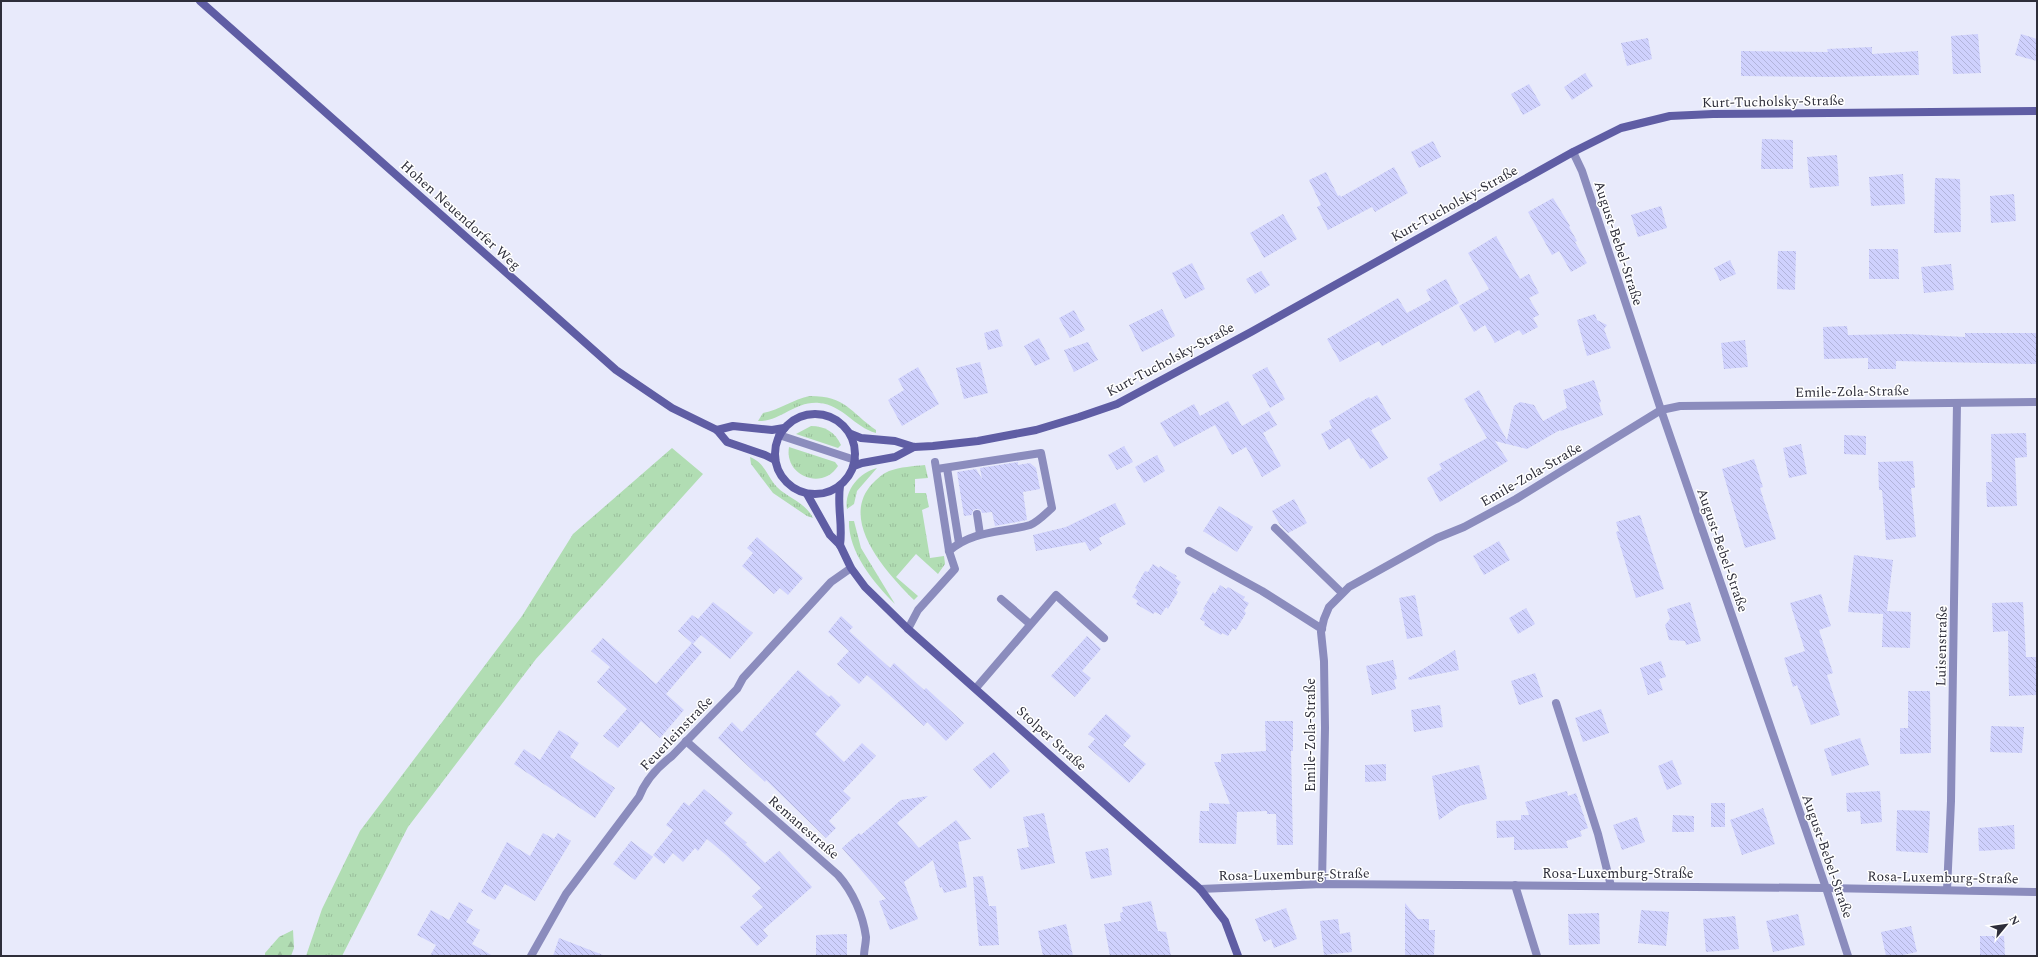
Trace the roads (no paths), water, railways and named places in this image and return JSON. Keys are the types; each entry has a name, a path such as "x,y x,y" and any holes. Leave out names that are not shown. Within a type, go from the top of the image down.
{"main road":[{"name":"Hohen Neuendorfer Weg","path":"200,1 616,370 672,408 717,430 727,442 775,460"},
{"name":"Kurt-Tucholsky-Straße","path":"854,463 895,457 914,447 978,441 1036,430 1117,404 1251,332 1573,152 1621,128 1670,116 1713,114 2037,111"},
{"path":"811,414 827,415 841,422 851,434 855,447 854,463 848,478 840,486 829,492 818,495 807,494 792,487 780,476 775,460 776,443 784,428 796,418 811,414"},
{"path":"717,430 733,426 772,430 784,428"},
{"name":"Kurt-Tucholsky-Straße","path":"851,434 861,438 895,441 914,447"},
{"name":"Stolper Straße","path":"840,486 838,509 842,530 840,545"},
{"name":"Stolper Straße","path":"807,494 830,535 840,545 850,568 865,587 908,629 1200,889 1225,921 1238,956"}],"street":[{"name":"August-Bebel-Straße","path":"1573,152 1582,171 1661,410 1826,888 1848,956"},
{"name":"Emile-Zola-Straße","path":"1322,884 1324,728 1322,629 1329,607 1349,587 1437,538 1464,527 1516,499 1661,410 1680,406 2037,402"},
{"name":"Luisenstraße","path":"1948,890 1951,801 1957,403"},
{"path":"779,436 854,463"},
{"path":"908,629 918,610 955,569 950,551 936,466 946,468 968,467 1041,453 1052,508 1032,524 980,534 959,543 950,551"},
{"path":"946,468 959,543"},
{"path":"977,514 980,534"},
{"path":"1275,528 1342,593"},
{"path":"1189,551 1262,591 1322,629"},
{"name":"Feuerleinstraße","path":"532,956 566,894 639,797 642,789 663,763 672,756 737,689 743,678 831,582 850,568"},
{"path":"976,688 1056,594 1104,638"},
{"path":"1001,599 1030,624"},
{"path":"1556,703 1598,834 1611,886"},
{"name":"Remanestraße","path":"686,741 838,875 846,885 861,915 866,939 864,956"},
{"name":"Rosa-Luxemburg-Straße","path":"1200,889 1322,884 1826,888 2037,892"},
{"path":"1515,885 1537,956"}]}
